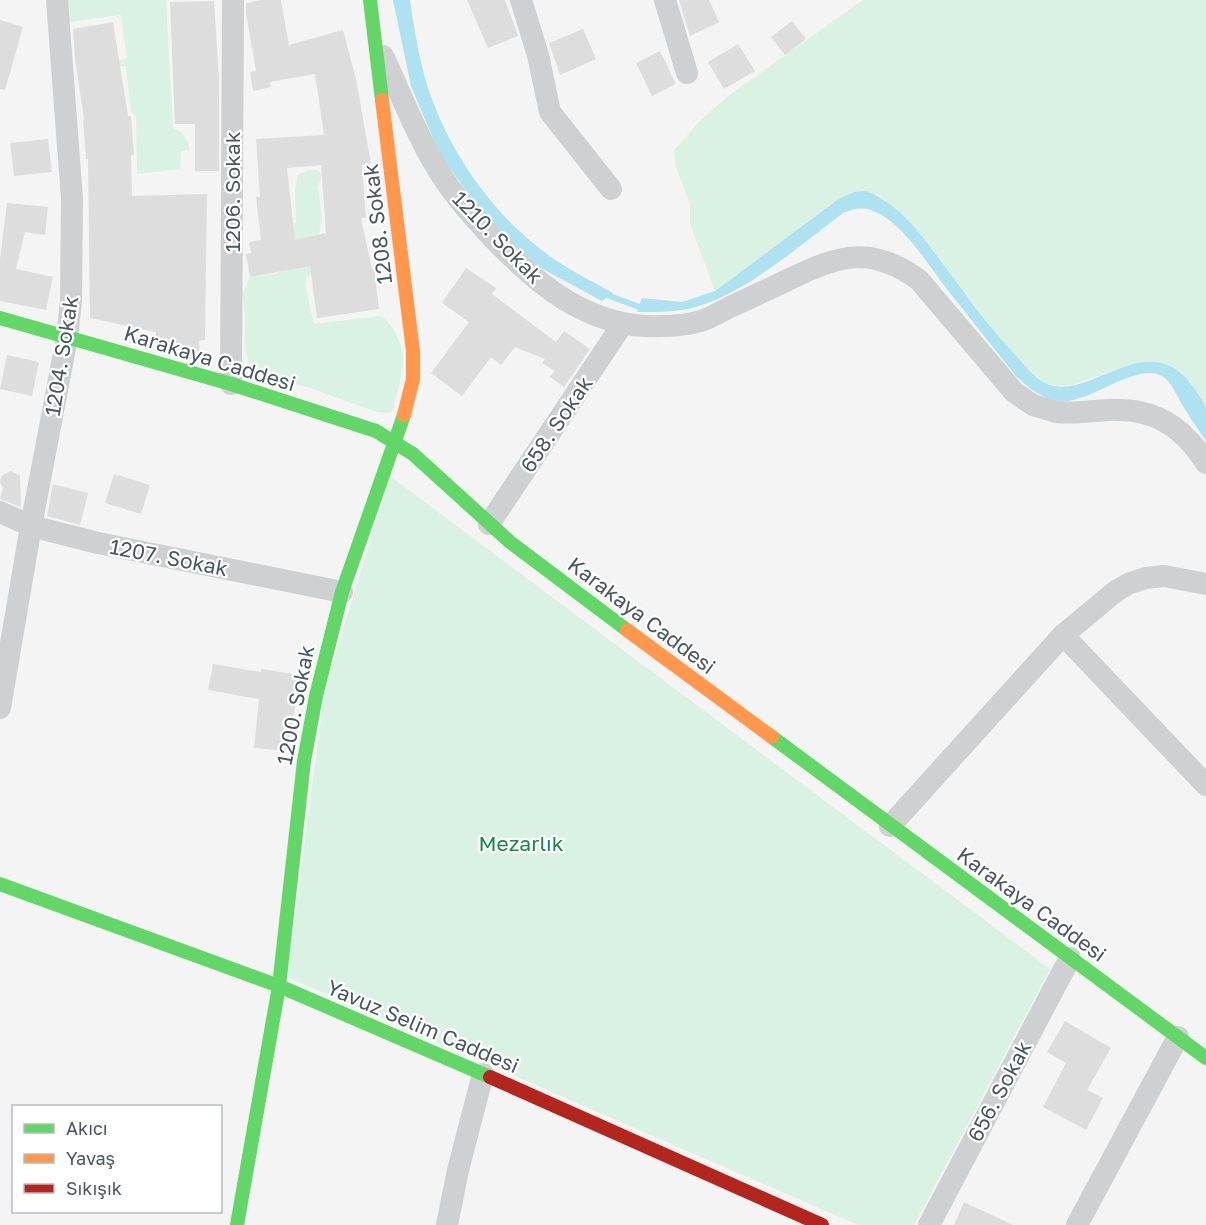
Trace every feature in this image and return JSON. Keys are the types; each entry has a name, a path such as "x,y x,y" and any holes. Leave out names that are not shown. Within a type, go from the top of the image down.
{"street":[{"name":"1204. Sokak","path":"0,708 31,526 67,338 73,265 72,200 57,0"},
{"name":"1206. Sokak","path":"231,384 233,0"},
{"name":"1208. Sokak","path":"370,0 413,351 413,379 409,402 396,440"},
{"path":"521,0 538,55 550,112 611,189"},
{"path":"665,0 687,73"},
{"name":"1210. Sokak","path":"375,41 432,161 456,197 498,243 544,286 587,312 622,325 672,326 701,321 821,264 850,258 880,260 919,280 1006,383 1023,399 1056,412 1139,411 1152,415 1165,421 1184,435 1206,463"},
{"name":"Karakaya Caddesi","path":"0,318 231,384 376,431 396,440 489,524 538,564 1206,1058"},
{"name":"658. Sokak","path":"489,524 622,325"},
{"name":"1200. Sokak","path":"237,1225 279,986 304,761 316,696 342,592 396,440"},
{"name":"1207. Sokak","path":"0,512 31,526 98,543 342,592"},
{"path":"890,826 1063,635 1116,591 1130,583 1164,576 1206,584"},
{"path":"1063,635 1206,784"},
{"name":"Yavuz Selim Caddesi","path":"0,884 279,986 822,1225"},
{"name":"656. Sokak","path":"929,1225 1070,958"},
{"path":"1077,1225 1178,1037"},
{"path":"447,1225 458,1170 483,1074"}],"green space":[{"path":"63,0 166,0 173,128 184,136 190,150 181,151 180,169 137,174 136,117 131,111 126,66 92,70 92,65 127,59 121,15 70,22"},
{"path":"863,0 1206,0 1206,412 1190,381 1133,364 1073,385 1046,384 1033,375 991,328 929,246 896,208 878,195 854,192 840,198 715,291 690,224 690,204 676,167 674,150 701,120 728,96"},
{"path":"309,170 318,170 322,176 318,187 322,218 319,234 321,265 307,277 305,285 314,324 381,316 389,324 399,340 403,358 393,411 377,412 307,387 257,373 250,366 245,349 245,312 242,295 250,277 278,273 287,266 297,252 293,226 296,222 295,190 298,175"},
{"name":"Mezarlık","path":"390,476 1050,969 914,1225 858,1225 287,977 325,688"}],"water":[{"path":"393,0 410,0 417,43 435,108 471,174 502,214 547,255 613,293 602,301 539,267 492,225 440,155 411,86"},
{"path":"866,191 893,206 916,229 975,308 1035,377 1045,383 1061,387 1078,384 1131,365 1149,362 1166,364 1186,378 1202,401 1206,409 1206,441 1169,382 1155,374 1129,377 1070,401 1051,400 1034,391 1015,375 907,237 888,219 869,209 856,209 843,213 789,255 729,294 688,309 637,312 642,298 682,302 715,291 840,198 854,192"}],"building":[{"path":"281,0 289,45 343,30 356,79 371,164 362,165 366,218 361,218 372,269 374,269 379,309 317,318 310,266 250,277 246,254 251,253 249,242 261,240 256,197 260,197 256,139 324,135 315,74 270,82 271,87 253,91 250,72 256,71 246,3","holes":["321,165 326,233 295,240 287,168"]},
{"path":"467,0 505,0 518,36 488,48"},
{"path":"679,0 709,0 719,22 690,36"},
{"path":"214,1 219,79 219,171 195,171 195,124 175,124 170,2"},
{"path":"0,20 23,27 5,90 0,89"},
{"path":"792,21 806,39 785,55 771,37"},
{"path":"113,22 128,116 131,116 134,155 131,155 132,196 207,194 205,340 199,341 200,355 156,344 156,332 90,318 88,159 86,159 84,119 73,29"},
{"path":"583,29 596,59 560,75 549,43"},
{"path":"738,44 755,71 724,89 708,62"},
{"path":"660,51 676,84 652,96 636,63"},
{"path":"48,139 52,172 14,176 10,143"},
{"path":"7,203 48,207 45,235 25,232 16,269 53,277 46,310 0,301 0,259"},
{"path":"466,268 496,288 492,294 556,342 564,331 590,349 564,387 550,377 555,371 542,363 545,359 515,347 501,365 491,357 462,396 431,373 469,322 442,303"},
{"path":"7,355 39,362 32,396 0,389"},
{"path":"11,471 20,476 21,507 0,499 3,489 0,482 2,475"},
{"path":"114,474 150,485 141,514 105,503"},
{"path":"53,484 88,493 80,525 47,516"},
{"path":"213,664 261,672 261,669 300,675 288,751 254,748 259,699 208,690"},
{"path":"1065,1021 1111,1048 1087,1090 1103,1098 1086,1130 1043,1107 1066,1063 1047,1052"},
{"path":"964,1202 1013,1225 954,1225"}],"waterway":[{"path":"604,294 645,309"}],"traffic: fast":[{"path":"370,0 382,100"},
{"path":"0,318 231,384 376,431 413,454 510,542 627,630"},
{"path":"237,1225 279,986 304,761 316,696 342,592 404,415"},
{"path":"772,737 1206,1058"},
{"path":"0,884 279,986 490,1077"}],"traffic: slow":[{"path":"382,100 413,351 413,379 404,415"},
{"path":"627,630 772,737"}],"traffic: jam":[{"path":"490,1077 822,1225"}]}
